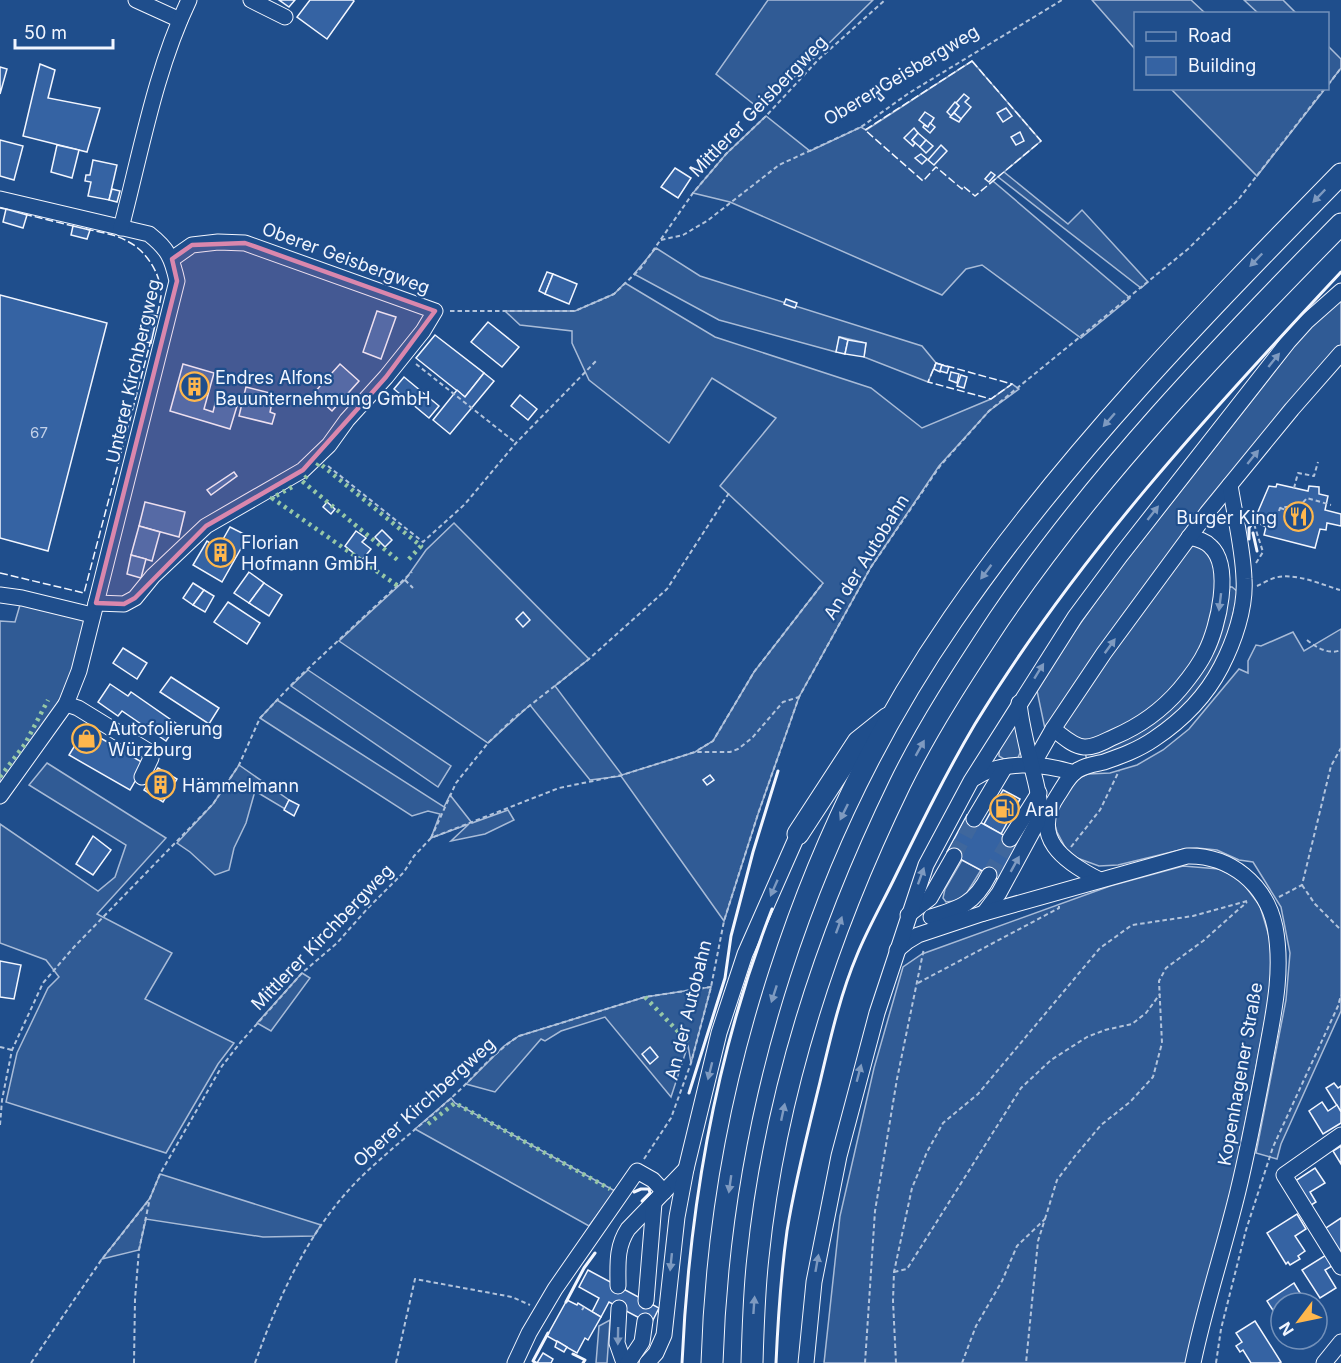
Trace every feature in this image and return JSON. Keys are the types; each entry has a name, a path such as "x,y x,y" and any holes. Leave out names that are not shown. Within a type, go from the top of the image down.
{"highway":[{"path":"712,1363 716,1285 733,1163 748,1089 766,1019 810,890 837,825 869,759 895,712 951,622 1065,471 1208,310 1341,174"},
{"path":"752,1363 758,1256 771,1170 790,1080 807,1018 852,891 902,781 1000,617 1088,502 1182,392 1341,224"},
{"path":"798,834 858,742 895,712"}],"street":[{"path":"136,0 180,20"},
{"path":"121,228 151,111 180,20 189,0"},
{"path":"251,0 285,17"},
{"name":"Unterer Kirchbergweg","path":"0,199 149,234 161,243 172,259 177,281 79,672 66,704 0,796"},
{"name":"Oberer Geisbergweg","path":"172,259 192,245 218,242 245,243 435,310"},
{"path":"806,1363 814,1282 831,1190 861,1065 896,951 926,865 971,780 1075,617 1167,495 1288,342 1306,322 1341,291"},
{"path":"0,595 94,609 124,604 135,598 153,576 206,526 303,470 329,444 423,332 435,310"},
{"path":"1032,766 1053,729 1104,654 1189,537 1317,379 1341,353"},
{"path":"971,780 988,770 1005,767 1056,768 1074,773 1121,756 1147,744 1169,728 1203,693 1220,668 1231,645 1239,620 1243,593 1242,552 1230,485"},
{"path":"1053,729 1077,746 1092,747 1129,730 1157,711 1181,688 1207,650 1218,617 1221,598 1221,564 1212,547 1189,537"},
{"path":"1019,703 1039,793 1042,824 1063,857 1100,880"},
{"path":"66,704 78,708 148,752 151,758 142,777"},
{"path":"984,914 1042,824 1050,807 1074,773 1078,762 1088,755 1092,747"},
{"path":"974,819 1005,767"},
{"path":"1010,838 1039,793"},
{"path":"650,1362 664,1335 672,1257 686,1169 719,1033 745,954 798,834"},
{"path":"908,915 925,903 936,890 954,856"},
{"name":"Kopenhagener Straße","path":"929,924 984,914 1178,858 1196,856 1236,868 1251,882 1266,902 1274,924 1279,955 1275,1004 1239,1190 1193,1363"},
{"path":"896,951 929,924 971,901 989,874"},
{"path":"929,924 936,890"},
{"path":"1341,1136 1284,1174 1341,1267"},
{"path":"618,1286 618,1253 622,1238 686,1169"},
{"path":"515,1363 529,1333 555,1289 637,1171 652,1180 659,1197 646,1301"},
{"path":"620,1308 617,1343 626,1363 640,1346 645,1321"},
{"path":"1324,1363 1341,1342"}],"path":[{"name":"Mittlerer Geisbergweg","path":"661,240 693,193 726,154 766,116 818,60 885,0"},
{"name":"Oberer Geisbergweg","path":"435,310 575,311 614,294 641,267 661,240 683,235 707,221 779,165 861,127 909,93 1062,0"},
{"name":"An der Autobahn","path":"1329,83 1341,68"},
{"name":"An der Autobahn","path":"637,1171 664,1131 692,1063 711,987 724,921 799,697 872,567 939,466 989,411 1188,249 1238,200 1324,90"},
{"path":"404,355 516,443"},
{"path":"316,456 423,542 465,504 516,443 597,360"},
{"path":"1294,488 1298,473 1314,476 1318,462"},
{"path":"431,838 456,783 482,750 514,718 589,659 667,589 729,493"},
{"path":"1299,508 1307,498 1331,505"},
{"path":"1286,518 1292,512 1279,509 1293,506"},
{"path":"0,1125 2,1100 12,1050 43,983 74,947 213,804 239,765 260,718 298,678 412,572"},
{"path":"1243,593 1273,578 1283,576 1340,590"},
{"path":"405,580 413,588"},
{"path":"695,752 713,741 754,672 823,584"},
{"path":"1307,640 1323,650 1335,653 1341,650"},
{"name":"Mittlerer Kirchbergweg","path":"134,1363 135,1299 139,1250 150,1198 160,1174 222,1066 284,991 305,969 337,943 404,872 414,856 431,838 559,788 622,775 695,752 730,752 738,749 752,738 783,702 799,697"},
{"path":"1341,748 1331,766 1302,885 1315,904 1341,930"},
{"path":"1063,857 1100,810 1118,776 1121,756"},
{"path":"1266,902 1302,885"},
{"path":"918,983 1059,908 1062,892"},
{"path":"896,1363 894,1272 912,1188 927,1152 943,1123 984,1087 1100,948 1132,925 1193,916 1250,900 1166,968 1159,981 1162,1043 1153,1077 1130,1102 1101,1125 1058,1180 1038,1241 1026,1363"},
{"path":"865,1363 875,1210 897,1079 929,924"},
{"name":"Oberer Kirchbergweg","path":"255,1363 286,1286 314,1236 335,1207 360,1179 451,1098 504,1046 519,1036 645,997 711,987"},
{"path":"894,1272 907,1269 1022,1088 1052,1060 1088,1037 1105,1030 1132,1024 1146,1013 1160,994"},
{"path":"0,1047 12,1050"},
{"path":"31,1363 102,1259 150,1198"},
{"path":"962,1363 976,1326 1002,1281 1017,1246 1045,1219"},
{"path":"396,1363 415,1280 512,1297 543,1312"}],"highlighted area":[{"path":"245,243 435,311 386,377 303,470 206,526 135,598 124,604 96,603 177,281 172,259 192,245"}],"shaded area":[{"path":"768,0 873,0 761,110 716,74"},
{"path":"1092,0 1191,0 1204,12 1134,12 1134,48"},
{"path":"1244,0 1283,0 1295,12 1257,12"},
{"path":"1329,47 1341,59 1341,68 1329,84"},
{"path":"972,61 1041,141 1004,172 1068,224 1082,210 1148,282 1141,288 998,177 993,181 1130,298 1081,338 982,265 966,269 942,295 730,202 693,193 726,154 766,116 810,151 861,127 866,130"},
{"path":"1172,90 1324,90 1257,176"},
{"path":"656,248 700,276 922,346 936,363 928,382 864,357 866,343 840,337 836,352 719,320 634,274"},
{"path":"625,283 715,337 871,388 922,428 991,399 1012,384 1019,389 989,411 939,466 871,567 799,697 724,921 621,776 590,780 530,705 488,743 339,641 405,580 426,550 454,523 589,659 555,686 622,775 695,752 713,741 754,672 823,583 720,486 776,418 712,378 669,443 589,380 572,343 572,331 520,325 505,311 575,311 614,294"},
{"path":"1341,300 1341,346 1176,544 1123,615 1045,729 1036,686 1111,580 1305,332"},
{"path":"1200,533 1217,542 1223,550 1227,587 1232,587 1238,592 1230,628 1217,661 1197,692 1171,719 1129,747 1087,762 1085,751 1055,738 1108,656"},
{"path":"22,598 92,615 79,671 0,796 0,621 15,622"},
{"path":"1341,629 1341,1011 1281,1144 1277,1159 1256,1153 1286,1000 1290,953 1281,907 1253,862 1239,860 1217,850 1197,848 1118,865 1099,866 1077,858 1066,849 1054,822 1055,811 1068,789 1081,777 1088,774 1110,773 1137,765 1163,750 1189,729 1239,669 1248,673 1248,661 1256,645 1261,646 1293,632 1304,651"},
{"path":"308,670 451,766 438,787 291,686"},
{"path":"277,700 444,807 450,795 472,823 508,810 514,820 485,834 451,841 469,824 431,838 440,814 428,811 412,816 260,718"},
{"path":"1016,725 1021,750 1018,758 1007,761 999,756 999,746"},
{"path":"47,763 166,838 97,914 172,953 145,999 234,1043 218,1064 166,1153 6,1102 17,1053 48,988 59,977 46,960 0,943 0,824 98,891 115,877 126,845 29,785"},
{"path":"239,765 289,800 285,809 255,791 246,823 234,848 229,870 215,875 177,843 213,804"},
{"path":"962,860 981,870 965,896 946,902 943,898 945,889"},
{"path":"1183,866 1219,869 1240,879 1260,906 1272,946 1271,989 1233,1187 1187,1363 824,1363 840,1216 874,1068 903,967 922,954 1110,886"},
{"path":"302,973 310,978 271,1031 257,1023"},
{"path":"711,987 691,1063 688,1045 671,1097 605,1017 561,1031 545,1041 541,1039 495,1092 466,1084 504,1046 519,1036 645,997"},
{"path":"451,1098 455,1103 615,1191 589,1226 415,1129"},
{"path":"160,1174 321,1225 314,1236 263,1237 146,1219 139,1250 102,1259 150,1198"},
{"path":"610,1320 607,1363 596,1363 599,1326"}],"building":[{"path":"279,0 295,0 289,7"},
{"path":"310,0 354,1 327,39 297,17"},
{"path":"40,64 55,70 48,98 100,108 87,152 23,136"},
{"path":"0,67 7,69 0,94"},
{"path":"876,86 880,90 874,96 869,92"},
{"path":"878,92 884,98 881,101 875,95"},
{"path":"964,94 969,98 965,102 971,107 961,119 954,113 959,106 956,103"},
{"path":"955,102 959,106 951,116 947,112"},
{"path":"1006,108 1012,116 1003,122 997,113"},
{"path":"925,112 934,118 928,127 919,120"},
{"path":"954,113 961,119 959,122 950,117"},
{"path":"930,123 935,127 930,133 923,127 924,125 928,127"},
{"path":"914,128 918,133 912,140 915,143 913,146 904,138"},
{"path":"1020,132 1024,141 1016,145 1011,137"},
{"path":"918,133 926,140 920,147 912,140"},
{"path":"0,140 23,146 14,180 0,176"},
{"path":"926,140 933,146 926,153 920,147"},
{"path":"57,145 79,150 72,178 51,172"},
{"path":"941,145 947,151 934,165 928,160"},
{"path":"921,154 927,159 922,164 915,158"},
{"path":"93,160 117,165 109,200 88,196 91,182 85,181 86,175 90,175"},
{"path":"675,168 691,178 678,198 661,187"},
{"path":"991,172 995,175 989,182 985,179"},
{"path":"112,189 120,191 117,202 109,200"},
{"path":"6,209 27,215 23,228 3,222"},
{"path":"73,226 90,230 87,239 71,235"},
{"path":"547,272 553,274 545,294 539,291"},
{"path":"553,274 577,284 569,304 545,294"},
{"path":"0,295 107,323 48,551 0,538"},
{"path":"786,299 797,303 795,308 784,304"},
{"path":"377,311 396,317 381,359 363,352"},
{"path":"148,314 157,316 151,343 142,341"},
{"path":"488,322 519,347 502,367 471,342"},
{"path":"435,335 484,373 465,397 416,358"},
{"path":"839,337 848,340 845,354 836,352"},
{"path":"848,340 866,343 864,357 845,354"},
{"path":"936,363 942,365 940,372 934,369"},
{"name":"Endres Alfons Bauunternehmung GmbH","path":"183,364 214,373 204,409 213,412 216,400 237,406 230,429 170,411"},
{"path":"340,364 359,381 332,411 313,394"},
{"path":"942,365 949,367 947,373 940,371"},
{"path":"951,372 959,374 957,383 949,380"},
{"path":"484,373 494,381 450,434 433,420 457,390 465,397"},
{"path":"961,375 967,377 964,388 957,386"},
{"path":"404,377 439,406 429,418 394,389"},
{"path":"246,387 274,394 270,412 275,414 272,424 239,416"},
{"path":"520,395 537,409 528,420 511,406"},
{"path":"234,472 237,476 211,495 207,490"},
{"name":"Burger King","path":"1277,484 1308,491 1309,486 1319,487 1319,494 1328,496 1325,510 1341,514 1341,526 1327,523 1326,530 1320,529 1315,548 1264,535 1266,527 1254,521 1269,486 1276,487"},
{"path":"145,502 185,512 179,537 139,526"},
{"path":"327,502 335,509 331,514 323,507"},
{"path":"139,526 160,532 152,561 131,555"},
{"name":"Florian Hofmann GmbH","path":"230,527 248,536 222,582 193,565 207,541 218,548"},
{"path":"382,530 392,540 385,547 375,537"},
{"path":"356,531 366,538 362,542 371,549 362,560 345,546"},
{"path":"131,555 146,559 141,578 127,574"},
{"path":"249,572 264,583 249,603 234,593"},
{"path":"193,583 204,590 193,605 183,598"},
{"path":"264,583 282,595 269,616 249,603"},
{"path":"204,590 214,596 205,612 193,605"},
{"path":"228,602 260,623 247,644 214,622"},
{"path":"523,612 530,620 523,627 516,619"},
{"path":"123,648 147,663 137,679 113,663"},
{"path":"171,677 219,708 209,724 160,692"},
{"path":"110,684 128,696 131,692 177,724 166,741 122,711 118,716 98,702"},
{"path":"85,729 145,764 130,790 69,755"},
{"name":"Hämmelmann","path":"158,768 177,779 163,802 144,790"},
{"path":"710,775 714,780 707,785 703,780"},
{"name":"Aral","path":"1003,790 1020,799 1001,834 984,824"},
{"path":"289,800 299,805 294,816 284,810"},
{"path":"967,815 1018,843 999,880 947,852"},
{"path":"93,836 111,850 93,875 76,864"},
{"path":"0,961 21,965 14,999 0,997"},
{"path":"650,1047 658,1057 650,1064 642,1054"},
{"path":"1334,1083 1338,1088 1341,1086 1341,1112 1326,1088"},
{"path":"1322,1102 1328,1111 1337,1105 1341,1112 1341,1123 1323,1134 1309,1111"},
{"path":"1341,1146 1341,1164 1333,1151"},
{"path":"1315,1168 1325,1183 1310,1192 1316,1202 1308,1207 1292,1183"},
{"path":"1297,1214 1306,1229 1295,1236 1305,1251 1298,1256 1300,1259 1290,1265 1288,1262 1286,1264 1267,1233"},
{"path":"1341,1218 1341,1251 1338,1253 1323,1230"},
{"path":"1326,1255 1332,1266 1325,1270 1336,1288 1329,1292 1316,1291 1302,1270"},
{"path":"588,1270 659,1308 651,1324 609,1302 601,1317 592,1312 599,1298 579,1287"},
{"path":"1294,1283 1299,1291 1282,1291"},
{"path":"567,1300 577,1305 578,1303 601,1317 588,1340 585,1338 577,1353 547,1336"},
{"path":"1255,1321 1269,1343 1269,1351 1274,1351 1281,1362 1251,1363 1243,1350 1240,1352 1236,1346 1242,1342 1236,1333"},
{"path":"557,1341 567,1347 564,1352 555,1347"},
{"path":"543,1353 553,1359 551,1363 537,1363"}],"tunnel":[{"path":"954,856 974,819"},
{"path":"989,875 1010,839"}],"hedge":[{"path":"317,466 319,463 421,546 408,560"},
{"path":"307,476 302,481 400,562"},
{"path":"292,487 272,498 398,586"},
{"path":"0,777 25,744 48,700"},
{"path":"645,997 688,1042"},
{"path":"428,1124 455,1103 610,1189"}],"fence":[{"path":"972,61 1041,141 975,196 963,186 962,189 936,167 923,181 865,130 972,61"},
{"path":"0,208 10,210"},
{"path":"24,214 77,227"},
{"path":"86,229 107,234 134,245 152,264 161,288 156,319"},
{"path":"0,573 84,593 151,340"},
{"path":"936,363 1012,384 991,399 928,382 936,363"}],"wall":[{"path":"776,1363 781,1280 790,1212 836,1018 845,986 861,945 934,799 975,724 1014,663 1100,545 1194,433 1341,272"},
{"path":"1249,539 1249,528 1254,521"},
{"path":"1253,533 1257,551"},
{"path":"689,1093 725,978 731,936 753,852 778,771"},
{"path":"682,1363 691,1247 709,1132 735,1019 772,909"},
{"path":"634,1192 649,1189 650,1193 642,1201"},
{"path":"566,1302 584,1268 595,1253"},
{"path":"536,1363 533,1361 548,1333"},
{"path":"573,1354 585,1360 583,1363"}],"place":[{"name":"Endres Alfons Bauunternehmung GmbH","path":"194,387"},
{"name":"Burger King","path":"1298,517"},
{"name":"Florian Hofmann GmbH","path":"220,552"},
{"name":"Autofolierung Würzburg","path":"87,738"},
{"name":"Hämmelmann","path":"161,785"},
{"name":"Aral","path":"1004,809"}]}
